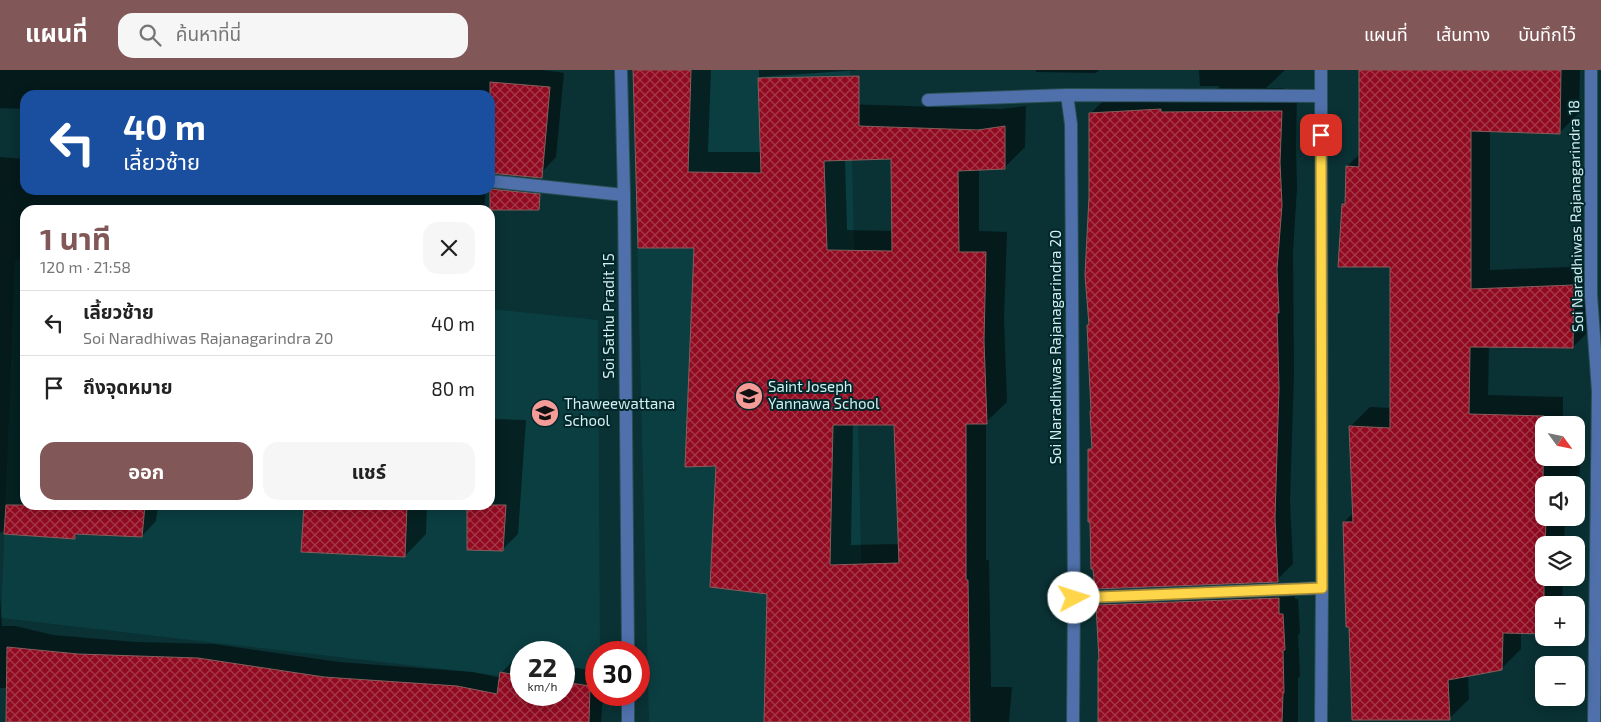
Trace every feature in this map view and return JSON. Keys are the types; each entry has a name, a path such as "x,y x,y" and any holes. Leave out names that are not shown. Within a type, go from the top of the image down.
{"street":[{"name":"Soi Sathu Pradit 15","path":"621,70 628,641"},
{"path":"1320,70 1321,722"},
{"name":"Soi Naradhiwas Rajanagarindra 18","path":"1591,70 1591,295 1598,391 1594,722"},
{"path":"928,100 1067,96 1321,96"},
{"name":"Soi Naradhiwas Rajanagarindra 20","path":"1067,96 1071,124 1073,722"},
{"path":"495,182 624,195"},
{"path":"1074,598 1322,588"},
{"path":"628,706 628,722"}],"shaded area":[{"name":"Saint Joseph Yannawa School","path":"633,70 850,70 865,722 649,722 650,641 647,641"},
{"name":"Thaweewattana School","path":"15,259 20,260 20,510 495,510 495,310 598,320 600,641 585,641 585,686 575,684 575,641 510,641 510,677 1,618"}],"building":[{"name":"Saint Joseph Yannawa School","path":"633,70 691,70 688,172 761,173 758,78 859,76 859,126 978,130 1005,126 1005,169 958,171 959,252 986,252 984,341 987,424 966,424 966,580 968,580 970,722 764,722 767,594 710,587 716,466 685,467 694,248 638,248","holes":["891,159 892,251 827,250 824,161","833,425 894,425 899,563 830,565"]},
{"path":"1359,70 1561,70 1560,134 1471,131 1471,289 1574,285 1573,348 1470,347 1469,414 1544,416 1535,416 1535,466 1543,466 1543,476 1535,476 1535,526 1546,526 1545,536 1535,536 1535,586 1544,586 1544,596 1535,596 1535,634 1503,633 1502,670 1448,680 1450,720 1352,720 1349,627 1346,627 1343,522 1353,522 1349,426 1390,428 1390,267 1338,267 1342,204 1345,204 1346,166 1359,167"},
{"path":"490,82 550,87 542,178 495,173 495,90 490,90"},
{"path":"1161,109 1161,112 1282,111 1280,162 1282,205 1277,269 1279,388 1275,518 1278,582 1095,589 1093,569 1091,569 1090,522 1088,522 1088,449 1092,449 1087,325 1089,325 1085,275 1089,197 1089,113"},
{"path":"495,190 540,194 539,210 495,210 495,205 490,205 490,195 495,195"},
{"path":"6,505 20,505 20,510 145,510 142,537 75,534 75,539 4,534"},
{"path":"495,505 506,505 503,551 467,550 467,510 495,510"},
{"path":"304,510 407,510 405,557 301,552"},
{"path":"1279,598 1279,614 1283,614 1285,650 1283,650 1284,693 1282,722 1098,722 1099,660 1096,605"},
{"path":"7,647 78,654 198,658 324,677 457,686 497,694 500,672 510,674 510,706 575,706 575,684 585,685 585,706 589,706 589,722 6,722"}],"place":[{"name":"Saint Joseph Yannawa School","path":"749,396"},
{"name":"Thaweewattana School","path":"545,413"}],"route":[{"path":"1074,598 1322,588 1321,135"}]}
